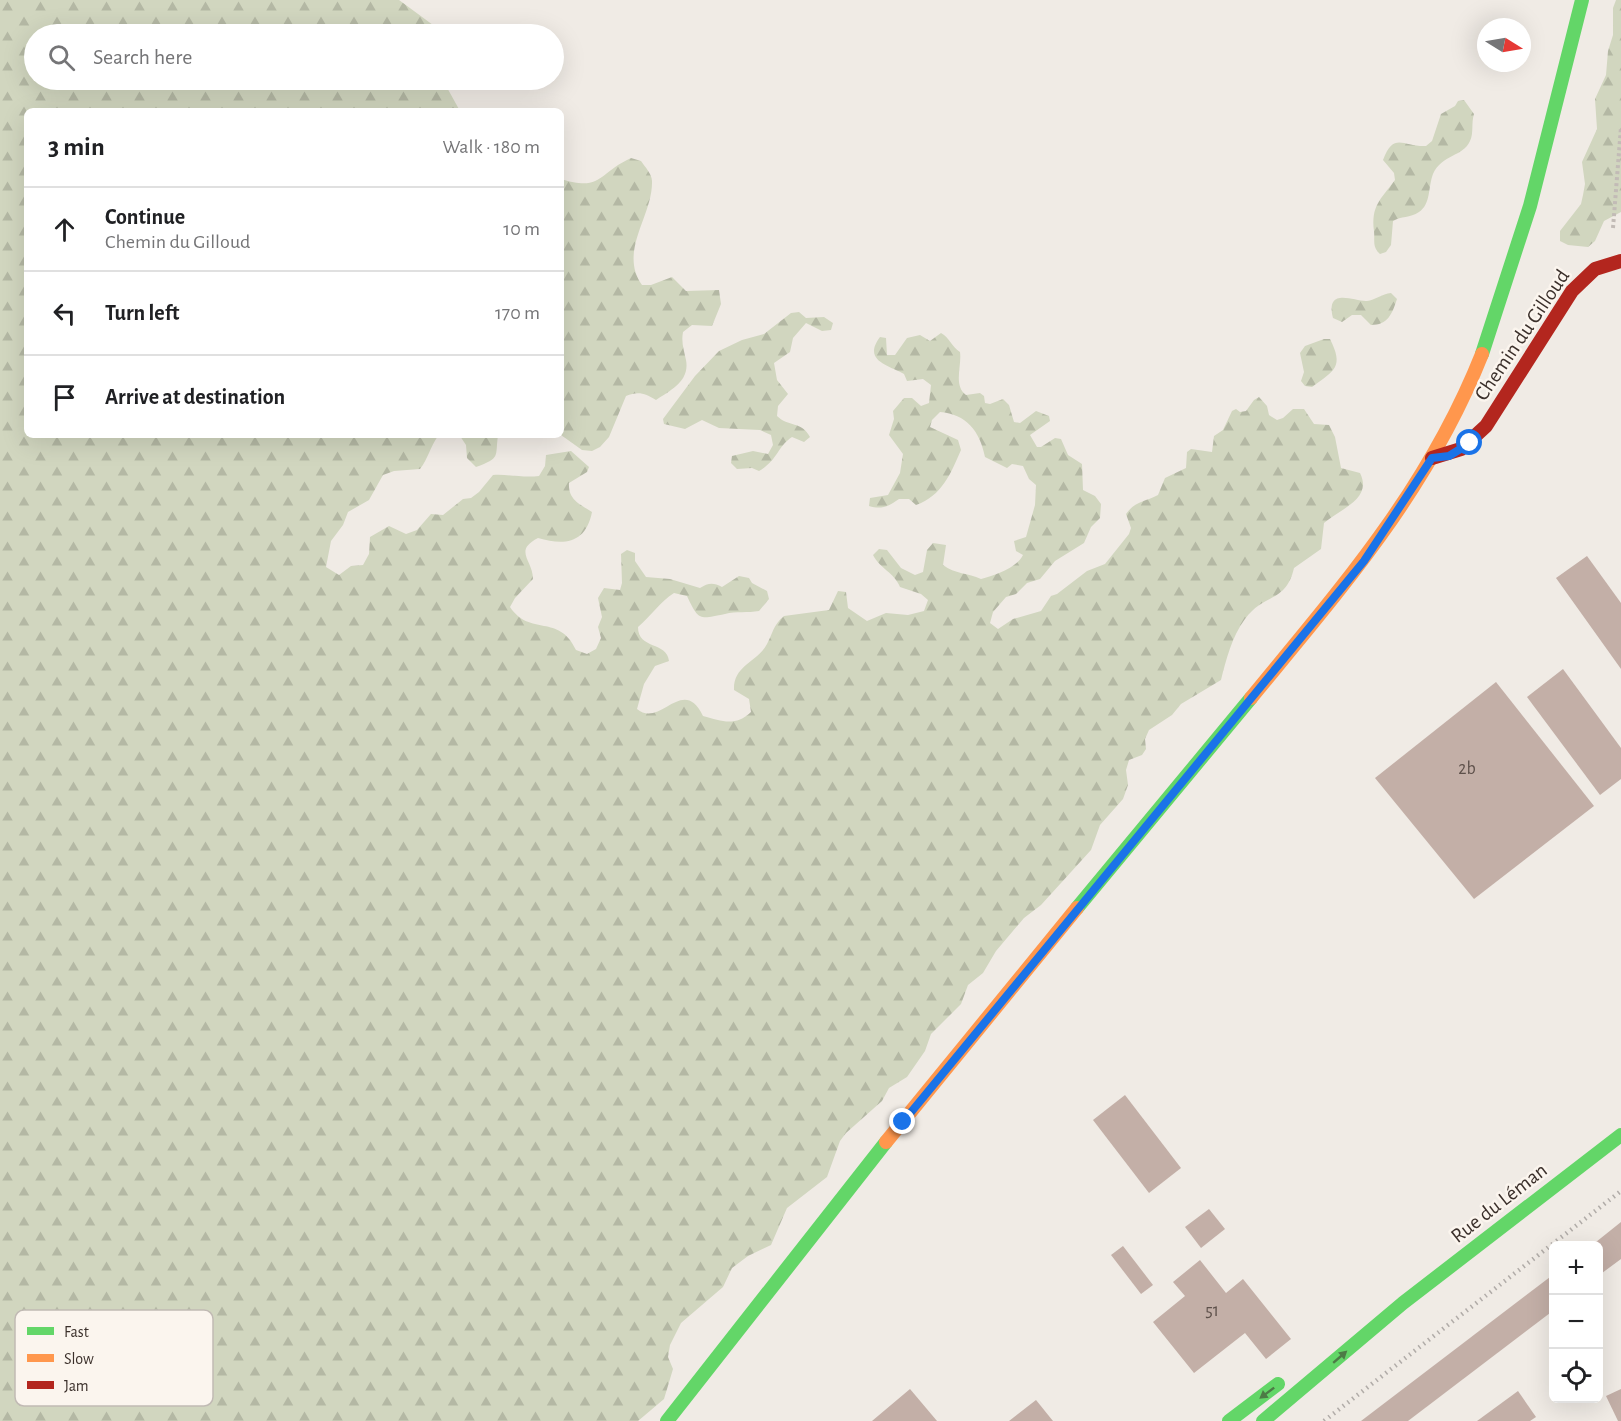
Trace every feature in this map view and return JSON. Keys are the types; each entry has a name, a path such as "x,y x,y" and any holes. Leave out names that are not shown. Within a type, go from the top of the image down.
{"street":[{"path":"667,1421 818,1226 1364,561 1432,458 1459,407 1507,288 1538,182 1582,0"},
{"name":"Chemin du Gilloud","path":"1432,458 1449,456 1470,443 1513,385 1568,296 1593,269 1616,261"},
{"name":"Rue du Léman","path":"1263,1421 1403,1304 1621,1135"},
{"name":"Rue du Léman","path":"1326,1348 1403,1304"},
{"path":"1229,1421 1286,1378"}],"path":[{"path":"1616,261 1621,127"}],"green space":[{"path":"0,0 399,0 432,24 24,24 24,90 448,90 458,108 24,108 24,438 437,438 420,469 394,471 383,475 369,500 348,512 343,525 331,541 326,567 339,575 351,566 363,565 369,554 370,537 389,526 406,534 417,530 431,514 443,515 463,499 471,498 493,475 539,476 545,466 546,455 571,451 589,467 587,472 569,483 569,489 570,494 579,504 592,512 589,522 585,530 573,540 557,542 538,538 527,547 525,552 533,579 515,598 510,607 518,616 526,621 561,632 576,650 587,654 596,649 601,638 598,627 602,617 598,598 604,588 620,590 622,583 621,554 627,550 635,553 635,561 646,577 670,579 700,588 711,584 722,587 739,576 749,578 752,583 767,591 769,599 759,611 710,617 701,617 694,610 687,596 674,593 638,627 643,639 663,650 669,661 655,666 644,684 637,709 646,713 654,713 679,701 687,700 695,704 703,716 716,720 734,721 745,717 751,712 749,699 734,690 737,675 763,650 780,619 784,616 829,610 838,591 846,592 848,608 867,621 886,613 908,615 924,611 928,600 921,594 900,587 873,555 879,549 887,550 901,568 915,575 923,572 927,550 933,543 946,545 943,565 981,579 999,573 1020,560 1023,555 1016,551 1014,541 1026,537 1035,505 1036,485 1029,479 1023,466 1012,464 1007,468 985,457 980,439 975,432 964,420 949,413 940,412 932,420 930,427 958,440 961,450 939,490 916,505 909,499 899,499 885,507 869,506 870,498 888,495 900,473 903,454 889,435 894,419 893,411 904,398 912,398 921,406 929,403 931,385 923,379 907,381 904,374 880,361 874,352 880,337 886,338 887,355 895,355 907,338 920,335 930,341 941,333 944,335 960,352 959,381 962,391 966,395 980,393 984,396 985,403 990,404 1003,399 1009,405 1014,422 1020,423 1036,411 1049,416 1050,421 1030,435 1037,447 1055,438 1061,439 1068,455 1082,464 1083,490 1095,496 1101,504 1100,518 1091,527 1084,543 1055,561 1040,579 1027,583 1016,594 1006,597 993,612 990,623 998,629 1013,619 1041,611 1051,596 1087,571 1105,564 1129,534 1131,528 1126,514 1129,510 1158,495 1165,478 1186,468 1187,452 1191,449 1212,452 1214,436 1223,430 1232,411 1236,409 1240,412 1246,411 1259,397 1267,406 1269,415 1277,420 1293,409 1304,409 1314,424 1329,425 1335,437 1341,468 1360,473 1363,482 1359,497 1324,523 1321,549 1294,568 1286,587 1252,611 1245,619 1230,648 1221,680 1181,704 1172,715 1149,730 1145,739 1146,749 1142,755 1129,760 1126,770 1128,785 1123,799 1100,825 1091,850 1041,905 1024,918 996,951 983,973 968,985 961,1004 931,1034 925,1051 907,1077 889,1088 882,1101 846,1133 840,1141 827,1177 787,1208 771,1245 748,1256 732,1268 723,1287 681,1323 670,1345 668,1357 673,1369 664,1399 638,1421 0,1421"},
{"path":"1616,0 1621,0 1621,212 1604,221 1595,241 1588,247 1568,245 1560,241 1560,231 1581,204 1585,184 1582,162 1597,129 1595,99 1606,75 1608,51 1613,35 1613,8"},
{"path":"1464,100 1474,114 1470,141 1463,150 1437,167 1423,209 1416,214 1393,221 1391,245 1386,252 1380,254 1374,244 1375,209 1395,180 1394,173 1383,160 1387,151 1395,143 1426,146 1432,141 1441,114 1455,106 1458,101"},
{"path":"631,158 641,161 652,178 651,194 635,246 636,272 642,285 651,285 672,277 686,291 719,290 721,304 712,326 692,325 683,332 686,367 685,374 678,384 656,400 641,394 626,396 609,437 600,447 592,451 582,450 564,437 564,180 592,182"},
{"path":"1391,293 1397,299 1391,314 1382,323 1371,325 1361,315 1352,315 1342,322 1333,318 1333,302 1337,299 1367,301"},
{"path":"799,312 806,318 824,317 833,323 831,330 822,331 806,323 793,338 790,352 774,363 777,380 788,394 778,406 777,416 807,432 810,437 804,442 792,437 759,471 752,468 737,469 731,463 732,456 753,451 768,454 773,445 771,435 760,430 719,428 702,420 685,429 664,424 663,419 695,376 719,351 742,340 764,334 791,313"},
{"path":"1330,339 1334,348 1337,362 1335,367 1312,387 1305,386 1301,381 1304,372 1300,353 1305,346"},
{"path":"461,438 498,438 493,459 476,467 467,458 466,445"}],"building":[{"path":"1587,556 1621,603 1621,669 1556,578"},
{"path":"1563,669 1621,748 1621,779 1600,795 1527,697"},
{"path":"1496,682 1594,806 1474,899 1375,778"},
{"path":"1125,1095 1181,1168 1149,1193 1093,1120"},
{"path":"1209,1209 1225,1229 1201,1248 1185,1227"},
{"path":"1621,1222 1621,1259 1603,1272 1603,1241 1597,1241"},
{"path":"1123,1246 1153,1285 1141,1294 1111,1255"},
{"path":"1200,1260 1226,1293 1243,1279 1291,1339 1266,1359 1245,1333 1194,1373 1153,1322 1185,1296 1173,1282"},
{"path":"1549,1278 1549,1314 1408,1421 1361,1421"},
{"path":"910,1389 937,1421 872,1421"},
{"path":"1621,1389 1621,1421 1618,1421 1606,1396"},
{"path":"1518,1391 1536,1417 1530,1421 1477,1421"},
{"path":"1036,1400 1053,1421 1009,1421"}],"railway":[{"path":"1324,1421 1621,1191"}],"traffic: fast":[{"path":"1482,354 1530,206 1582,0"},
{"path":"1077,908 1251,698"},
{"path":"1263,1421 1403,1303 1621,1135"},
{"path":"667,1421 886,1142"},
{"path":"1229,1421 1278,1384"}],"traffic: slow":[{"path":"1251,698 1350,576 1409,493 1436,450 1482,354"},
{"path":"886,1142 1077,908"}],"traffic: jam":[{"path":"1432,458 1461,449 1486,426 1572,291 1595,269 1621,261"}],"route":[{"path":"903,1122 1364,561 1397,515 1432,458 1442,458 1457,453 1470,443"}]}
